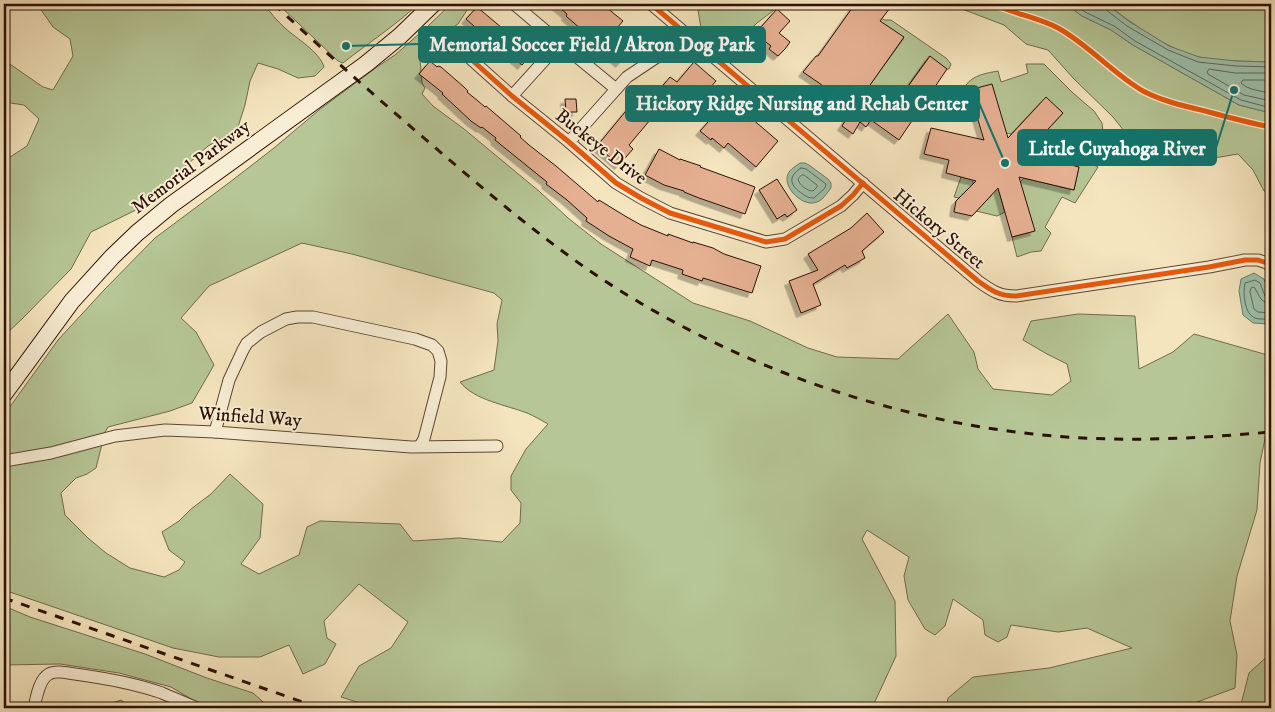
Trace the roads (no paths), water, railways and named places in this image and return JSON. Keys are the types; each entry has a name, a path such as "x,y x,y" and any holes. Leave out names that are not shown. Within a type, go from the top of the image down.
{"main road":[{"name":"Memorial Parkway","path":"4,394 72,301 137,233 171,205 366,64 400,36 433,4"}],"street":[{"path":"514,4 616,89"},
{"name":"Hickory Street","path":"650,4 978,281 997,294 1016,296 1245,260 1262,261 1271,267"},
{"path":"569,142 627,77 669,49 686,34"},
{"name":"Buckeye Drive","path":"444,35 512,96 616,183 665,211 766,242 785,239 841,206 863,183"},
{"path":"512,96 560,43"},
{"path":"215,432 229,380 243,350 248,344 261,332 286,319 313,317 415,339 432,345 438,351 441,361 440,377 424,439 420,446"},
{"name":"Winfield Way","path":"4,461 51,453 127,434 165,430 411,447 497,446"},
{"path":"34,708 37,693 43,680 48,674 56,672 100,677 144,688 197,708"}],"water":[{"path":"1066,4 1106,4 1130,22 1169,46 1199,57 1271,62 1271,113 1239,105 1133,45 1111,30 1082,16"},
{"path":"800,163 809,165 831,183 831,188 819,201 806,202 795,196 788,185 789,172"},
{"path":"1254,273 1264,279 1271,298 1271,327 1268,324 1253,323 1243,315 1239,291 1241,279"}],"railway":[{"path":"274,4 411,127 549,241 590,271 640,303 692,332 746,357 858,398 916,414 974,426 1063,437 1123,439 1212,437 1271,432"},
{"path":"4,598 320,708"}],"place":[{"name":"Memorial Soccer Field / Akron Dog Park","path":"346,46"},
{"name":"Little Cuyahoga River","path":"1234,90"},
{"name":"Hickory Ridge Nursing and Rehab Center","path":"1005,163"}]}
